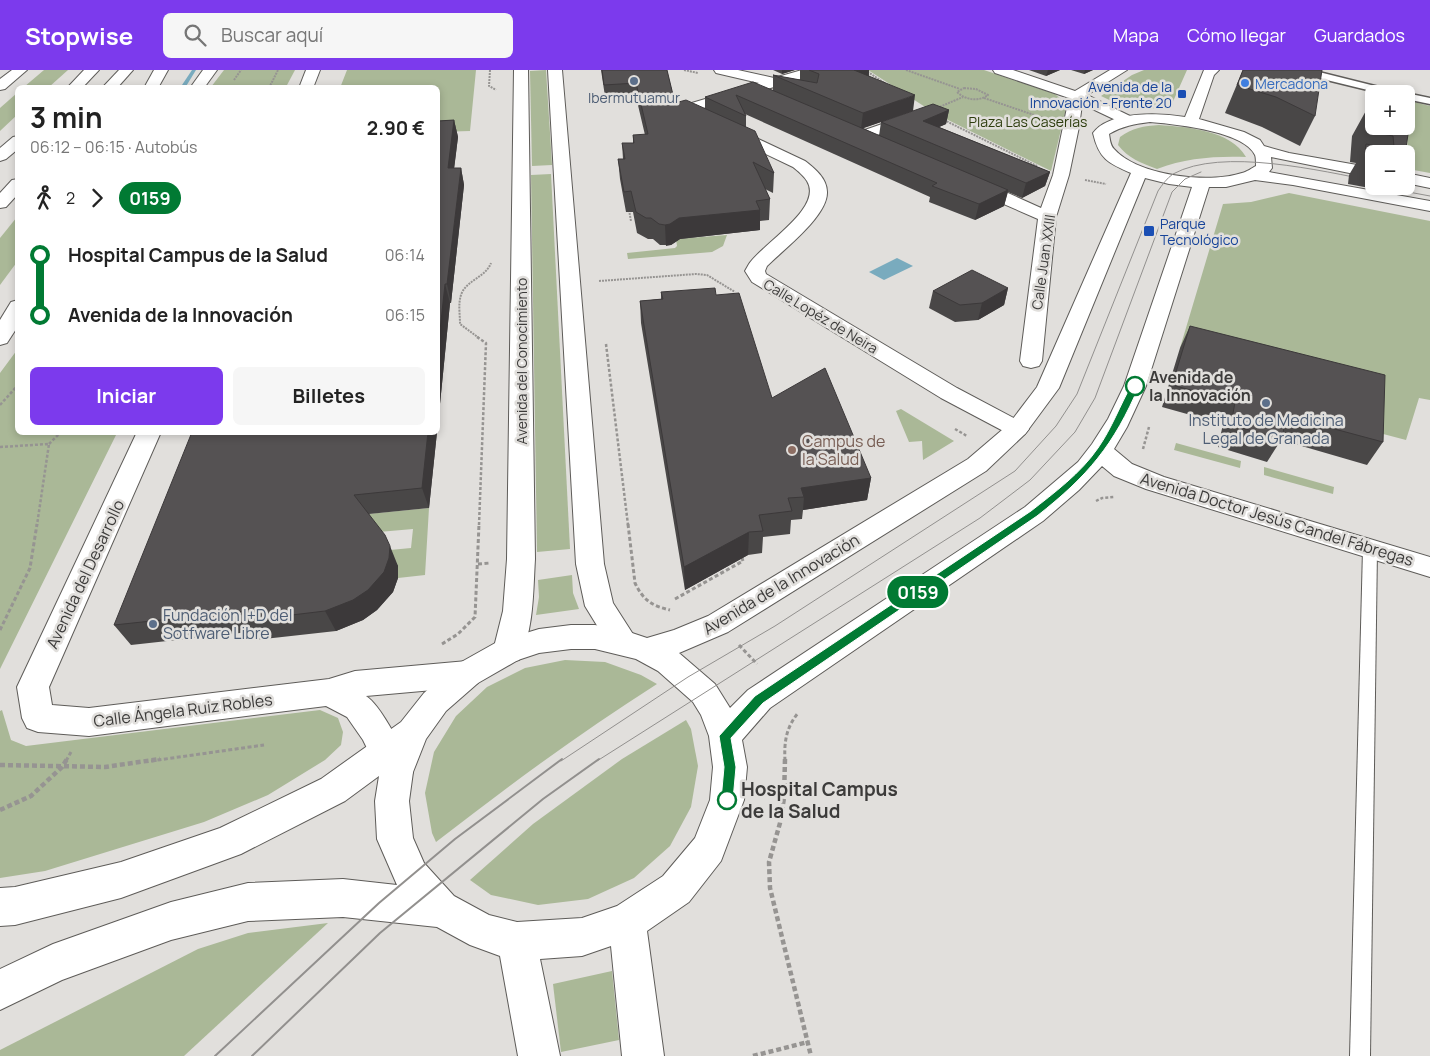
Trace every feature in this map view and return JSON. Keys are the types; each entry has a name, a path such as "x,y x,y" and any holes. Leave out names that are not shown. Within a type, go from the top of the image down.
{"main road":[{"path":"0,86 20,70"},
{"path":"77,85 92,70"},
{"path":"113,85 126,70"},
{"path":"154,85 161,70"},
{"path":"198,85 210,70"},
{"path":"307,85 314,70"},
{"name":"Avenida del Conocimiento","path":"508,651 517,611 521,559 521,70"},
{"path":"554,70 590,564 600,606 635,646"},
{"path":"725,70 778,82"},
{"path":"756,70 778,82"},
{"path":"753,89 816,70"},
{"path":"1000,70 1077,96 1128,120"},
{"path":"1077,96 1120,70"},
{"path":"1191,121 1208,74 1212,70"},
{"path":"753,89 771,97"},
{"name":"Calle Lopéz de Neira","path":"753,89 690,108 689,112 799,164 811,175 819,188 818,203 811,213 758,264 755,271 759,278 949,393 1017,429"},
{"name":"Calle Juan XXIII","path":"1030,361 1047,217 1062,175 1077,96"},
{"path":"861,136 926,112"},
{"path":"1255,175 1265,163 1264,156 1259,150 1238,135 1217,127 1191,121 1150,118 1128,120 1110,125 1101,133 1099,142 1105,152 1112,157 1140,171 1167,179 1202,183 1234,181 1255,175 1292,180 1430,206"},
{"path":"843,128 879,144"},
{"path":"0,156 15,143"},
{"path":"1259,150 1287,157 1365,170"},
{"name":"Avenida de la Innovación","path":"635,646 681,640 718,624 977,465 1017,429 1048,388 1079,311 1140,171"},
{"path":"959,178 1047,217"},
{"path":"1415,180 1430,182"},
{"path":"725,736 759,699 1034,514 1064,490 1100,451 1124,411 1135,386 1202,183"},
{"path":"0,203 15,187"},
{"path":"0,341 15,312"},
{"path":"0,341 15,324"},
{"name":"Avenida del Desarrollo","path":"38,718 33,687 148,435"},
{"name":"Avenida Doctor Jesús Candel Fábregas","path":"1100,451 1123,470 1155,484 1430,567"},
{"path":"0,907 15,906 121,880 228,842 391,762 435,702 467,674 508,651 540,641 571,637 595,637 635,646 669,662 688,677 704,693 715,710 725,736 730,767 727,800 708,849 676,889 627,922 582,937 517,942 483,932 441,909 411,876 395,839 391,762 358,707 328,692"},
{"name":"Calle Ángela Ruiz Robles","path":"38,718 90,722 328,692 355,684 467,674"},
{"path":"0,990 53,964 171,921 248,902 343,898 441,909"},
{"path":"627,922 643,1056"},
{"path":"517,942 538,1056"},
{"path":"0,1008 53,964"}],"street":[{"path":"1298,70 1365,86"},
{"path":"1415,98 1430,101"}],"lane":[{"path":"1360,1056 1370,549"}],"path":[{"path":"270,85 278,70"},
{"path":"490,70 489,86 499,92"},
{"path":"866,70 926,112 1044,169"},
{"path":"906,70 960,89 982,90 988,95 984,98"},
{"path":"960,89 958,94 963,97 984,98 1047,119"},
{"path":"926,112 963,97"},
{"path":"628,203 631,220"},
{"path":"442,645 458,634 475,617 486,343 460,324 459,305 461,294 464,290 491,266 491,257"},
{"path":"598,275 598,281 696,274 707,275 741,296"},
{"path":"606,340 635,583 641,597 653,607 674,611"},
{"path":"0,405 15,388"},
{"path":"1145,455 1142,449 1151,421"},
{"path":"948,424 971,439"},
{"path":"0,630 30,568 49,444 58,435"},
{"path":"0,446 49,444"},
{"path":"675,599 743,561 742,558"},
{"path":"736,642 760,667"},
{"path":"801,709 789,724 784,744 786,773 784,798 780,822 769,862 770,888 812,1056"},
{"path":"0,810 31,796 62,767 90,722"},
{"path":"0,765 105,768 264,745"},
{"path":"753,1056 808,1042"}],"green space":[{"path":"44,70 68,70 51,85 26,85"},
{"path":"224,70 295,70 287,85 213,85"},
{"path":"347,70 476,70 470,131 440,132 440,85 341,85"},
{"path":"546,70 552,165 532,166 530,71"},
{"name":"Plaza Las Caserías","path":"868,70 984,70 1055,94 1061,99 1066,109 1051,171 936,114"},
{"path":"1144,70 1187,70 1171,106 1167,106 1167,109 1124,107 1101,96 1132,75"},
{"path":"15,95 15,117 0,131 0,108"},
{"path":"1415,102 1430,106 1430,173 1415,170 1415,145 1407,145 1407,135 1415,135"},
{"path":"1159,125 1195,129 1219,136 1239,148 1246,157 1201,159 1179,162 1157,169 1131,157 1118,145 1120,137 1129,131"},
{"path":"551,174 570,549 537,552 531,175"},
{"path":"1289,193 1430,221 1430,400 1419,398 1406,440 1368,430 1180,348 1223,204 1251,202"},
{"path":"15,219 15,265 0,285 0,238"},
{"path":"727,235 723,246 712,252 628,259 627,253 675,248 677,246 676,239"},
{"path":"15,353 15,435 116,435 0,669 0,373"},
{"path":"901,409 954,441 923,460 922,441 909,442 896,411"},
{"path":"1176,443 1241,461 1240,468 1174,450"},
{"path":"1264,467 1334,487 1333,494 1264,475"},
{"path":"429,508 425,575 398,578 398,566 390,550 411,548 413,529 333,536 306,520"},
{"path":"572,575 573,593 579,609 536,615 539,597 538,580"},
{"path":"565,660 605,662 641,675 657,684 545,760 436,842 432,833 425,793 434,752 456,716 487,687 525,668"},
{"path":"2,710 11,740 26,746 320,710 338,718 343,732 341,745 325,760 268,795 204,822 45,871 0,878 0,711"},
{"path":"686,720 691,729 698,766 691,807 670,846 634,878 588,899 538,905 491,895 470,880 533,824 622,759"},
{"path":"328,923 184,1056 0,1056 0,1050 198,949 248,933"},
{"path":"612,971 619,1040 561,1052 553,984"}],"water":[{"path":"897,258 913,266 884,280 869,272"}],"building":[{"path":"602,70 667,70 675,103 686,100 755,131 774,173 753,162 770,199 756,201 760,210 679,218 665,225 659,224 651,218 646,218 636,212 631,191 624,192 618,159 625,159 622,143 634,143 633,135 648,134 636,83 604,85"},
{"path":"809,70 854,70 915,95 863,113 773,75 817,83 819,74"},
{"path":"1243,70 1322,70 1315,116 1276,97 1237,85"},
{"path":"753,82 1008,190 979,204 932,186 937,183 736,95 746,116 705,97"},
{"path":"933,104 949,110 923,121 1050,172 1026,183 881,122"},
{"path":"454,120 448,168 461,168 440,330 440,121"},
{"path":"1388,135 1408,135 1406,145 1394,145 1393,136"},
{"path":"972,270 1008,288 982,303 960,305 933,291"},
{"name":"Campus de la Salud","path":"715,288 716,295 739,293 772,398 825,368 871,478 801,488 804,497 788,498 792,511 759,515 763,531 749,532 684,567 640,301 663,299 661,292"},
{"name":"Instituto de Medicina Legal de Granada","path":"1190,326 1385,375 1383,442 1286,416 1282,439 1231,425 1235,402 1172,385"},
{"path":"191,435 428,435 422,488 354,495 385,535 390,546 389,558 384,572 368,590 353,600 325,611 242,621 245,611 114,625"}],"waterway":[{"path":"184,85 194,70"}],"tram line":[{"path":"561,761 688,677 775,626 1015,471 1056,426 1077,394 1158,191 1173,174 1194,166 1218,162 1244,162 1300,167 1365,179"},
{"path":"597,761 980,518 1030,480 1075,432 1095,398 1172,192 1185,179 1201,172"},
{"path":"1415,193 1430,196"},
{"path":"215,1056 379,903 455,839 562,759"},
{"path":"252,1056 380,933 543,799 599,759"}],"bus line":[{"name":"0159","path":"727,800 730,767 725,736 759,699 1034,514 1064,490 1100,451 1124,411 1135,386"}],"place":[{"name":"Ibermutuamur","path":"634,81"},
{"name":"Mercadona","path":"1245,83"},
{"name":"Avenida de la Innovación - Frente 20","path":"1182,94"},
{"name":"Parque Tecnológico","path":"1149,231"},
{"name":"Avenida de la Innovación","path":"1135,386"},
{"name":"Instituto de Medicina Legal de Granada","path":"1266,403"},
{"name":"Campus de la Salud","path":"792,450"},
{"name":"Fundación I+D del Sotfware Libre","path":"153,624"},
{"name":"Hospital Campus de la Salud","path":"727,800"}]}
